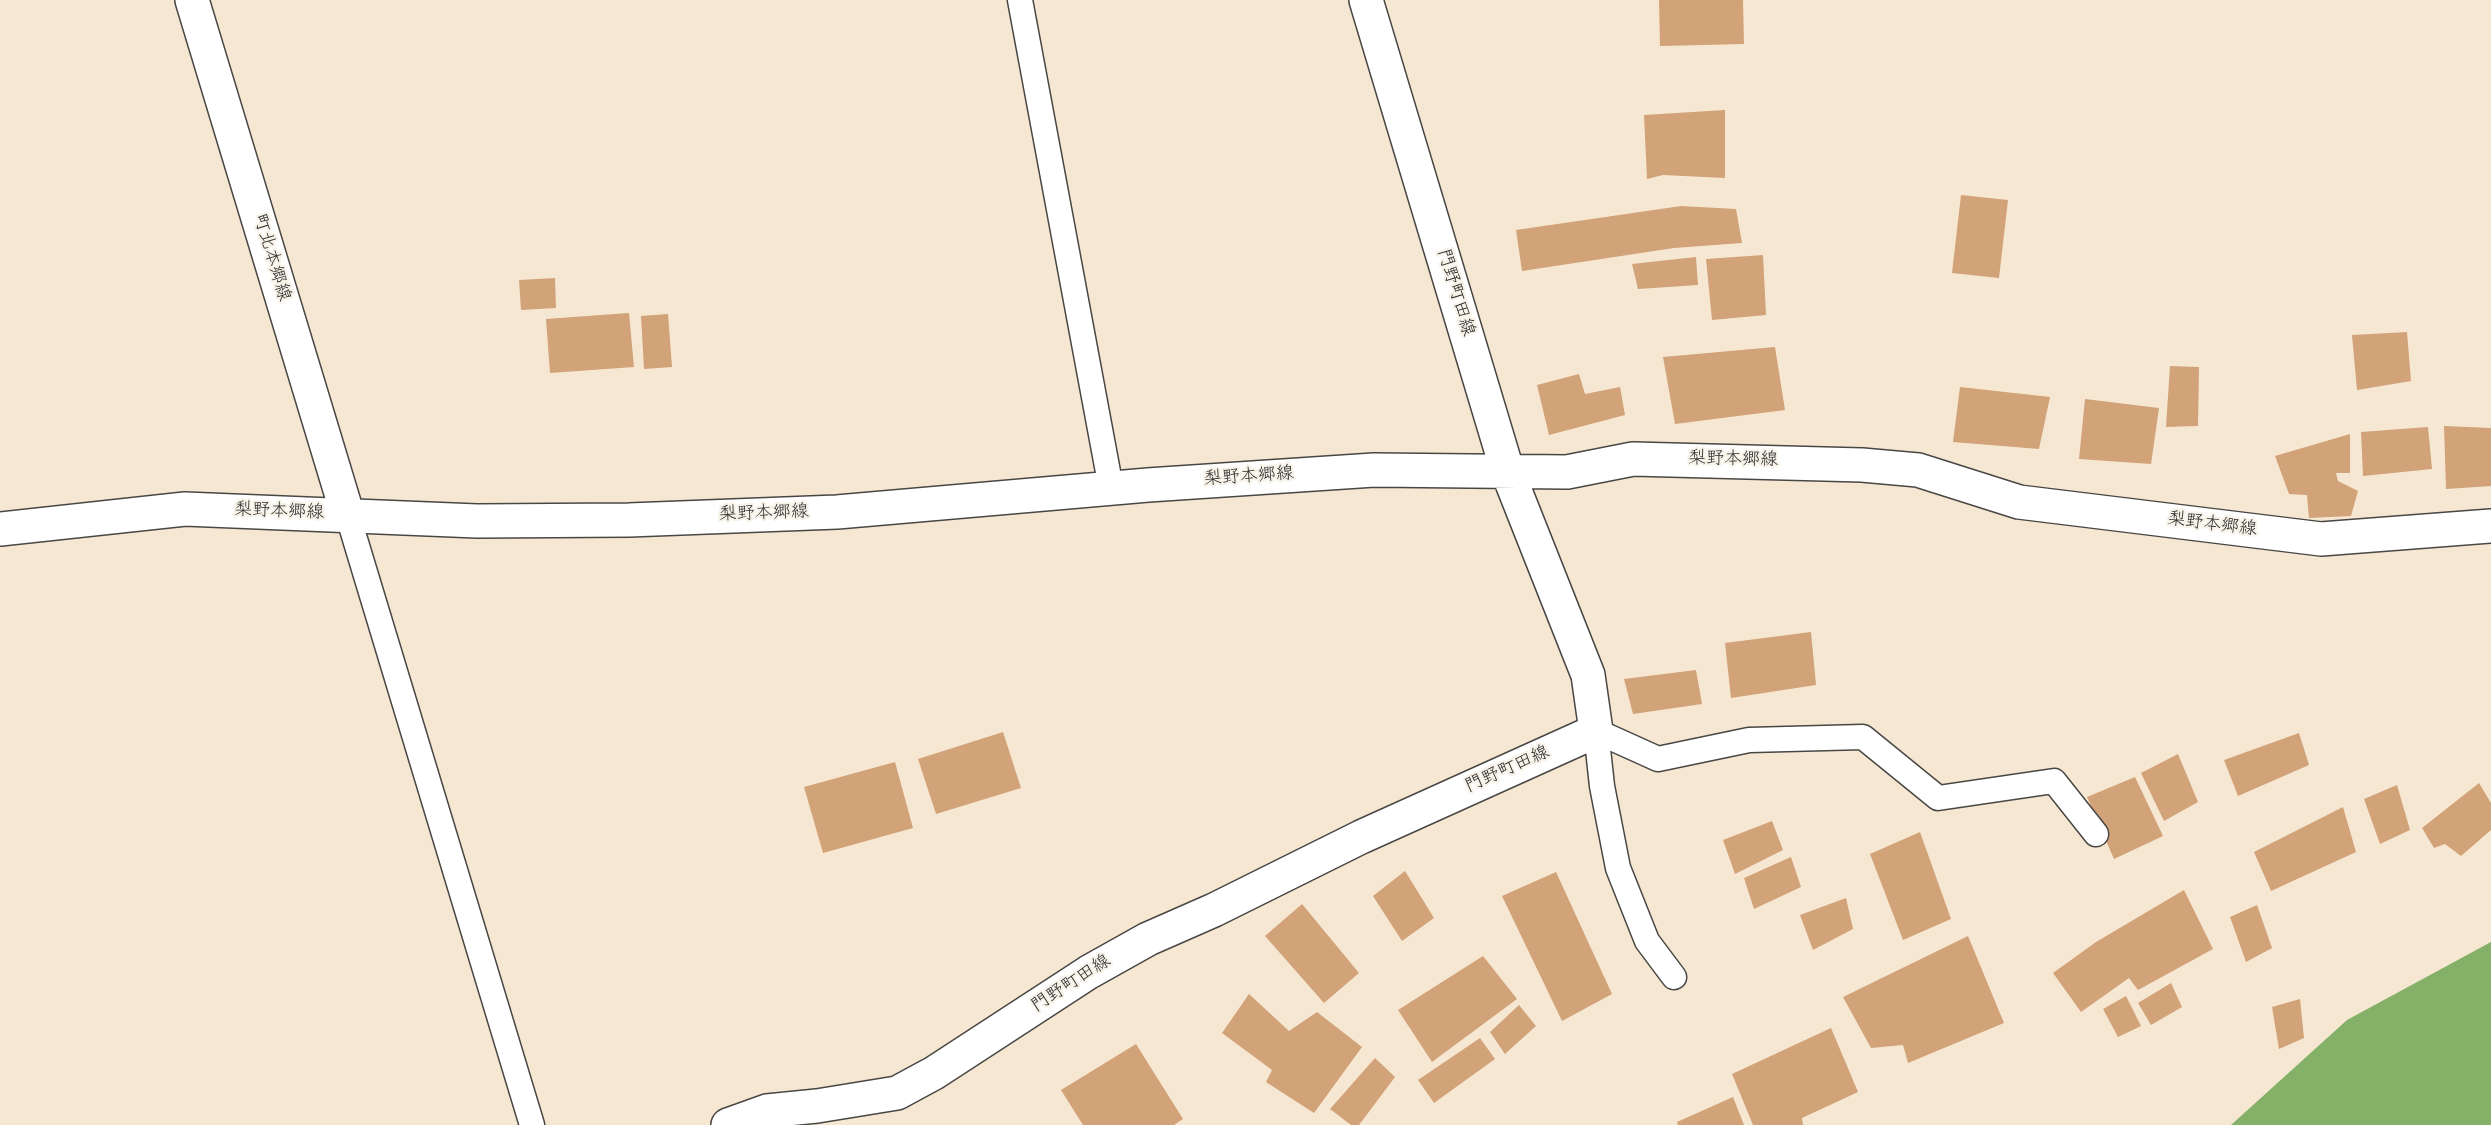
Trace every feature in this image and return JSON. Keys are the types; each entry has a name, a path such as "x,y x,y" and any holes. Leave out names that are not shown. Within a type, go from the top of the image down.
{"street":[{"name":"町北本郷線","path":"192,0 348,516"},
{"name":"門野町田線","path":"728,1125 767,1111 897,1093 934,1073 1089,972 1148,939 1214,910 1361,837 1596,730 1588,675 1508,473 1366,0"},
{"name":"梨野本郷線","path":"0,529 185,509 477,521 629,520 837,512 1111,488 1374,470 1567,472 1633,459 1862,465 1918,470 2019,502 2321,539 2491,526"}],"lane":[{"path":"1020,0 1111,488"},
{"path":"348,516 532,1125"},
{"path":"1596,730 1658,759 1749,740 1863,736 1938,798 2054,781 2096,834"},
{"path":"1596,730 1602,786 1618,868 1647,941 1674,977"}],"green space":[{"path":"2491,942 2491,1125 2231,1125 2347,1020"}],"building":[{"path":"1659,0 1743,0 1744,44 1660,46"},
{"path":"1725,110 1725,178 1663,175 1647,179 1644,115"},
{"path":"1961,195 2008,200 1999,278 1952,273"},
{"path":"1681,206 1736,209 1742,243 1674,248 1522,271 1516,230"},
{"path":"1763,255 1766,315 1712,320 1706,259"},
{"path":"1696,257 1698,285 1638,289 1632,264"},
{"path":"555,278 556,308 521,310 519,280"},
{"path":"629,313 634,367 550,373 546,319"},
{"path":"668,314 672,367 644,369 641,316"},
{"path":"2407,332 2411,381 2357,390 2352,335"},
{"path":"1775,347 1785,410 1675,424 1663,357"},
{"path":"2170,366 2199,367 2198,426 2166,427"},
{"path":"1579,374 1585,394 1620,387 1625,415 1549,435 1537,385"},
{"path":"1960,387 2050,397 2039,449 1953,442"},
{"path":"2085,399 2159,408 2151,464 2079,459"},
{"path":"2444,426 2491,428 2491,486 2446,489"},
{"path":"2428,427 2432,469 2363,476 2361,432"},
{"path":"2350,434 2350,473 2336,473 2338,481 2358,491 2351,516 2309,518 2307,495 2289,494 2275,456"},
{"path":"1811,632 1816,685 1731,698 1725,643"},
{"path":"1696,670 1702,704 1633,714 1624,679"},
{"path":"1003,732 1021,788 936,814 918,759"},
{"path":"2299,733 2309,765 2238,796 2224,760"},
{"path":"2178,754 2198,802 2164,821 2141,773"},
{"path":"895,762 913,828 823,853 804,787"},
{"path":"2135,777 2163,836 2114,859 2087,797"},
{"path":"2479,783 2491,803 2491,830 2461,856 2445,844 2434,848 2422,828"},
{"path":"2397,785 2410,830 2380,844 2364,799"},
{"path":"2343,807 2356,852 2271,891 2254,852"},
{"path":"1772,821 1783,850 1735,874 1723,840"},
{"path":"1920,832 1951,919 1903,940 1870,854"},
{"path":"1791,857 1801,887 1754,909 1744,878"},
{"path":"1405,871 1434,918 1402,941 1373,896"},
{"path":"1556,872 1612,994 1562,1021 1502,896"},
{"path":"2184,890 2213,949 2138,990 2129,978 2081,1012 2053,973 2096,942"},
{"path":"1846,898 1853,929 1813,950 1800,915"},
{"path":"1302,904 1359,973 1324,1003 1265,936"},
{"path":"2257,905 2272,948 2246,962 2230,917"},
{"path":"1968,936 2004,1023 1908,1063 1903,1045 1871,1048 1843,997"},
{"path":"1483,956 1517,999 1432,1062 1398,1010"},
{"path":"2171,983 2182,1007 2151,1025 2138,1003"},
{"path":"1249,994 1289,1031 1317,1012 1362,1047 1314,1113 1266,1082 1272,1070 1222,1033"},
{"path":"2126,996 2141,1026 2118,1037 2103,1009"},
{"path":"2300,999 2304,1038 2279,1049 2272,1007"},
{"path":"1519,1005 1536,1026 1505,1054 1490,1032"},
{"path":"1831,1028 1858,1092 1802,1118 1803,1125 1753,1125 1732,1074"},
{"path":"1480,1038 1495,1059 1434,1103 1418,1080"},
{"path":"1136,1044 1183,1119 1174,1125 1083,1125 1061,1090"},
{"path":"1375,1058 1395,1077 1359,1125 1351,1125 1330,1109"},
{"path":"1733,1097 1744,1125 1678,1125 1677,1122"}]}
